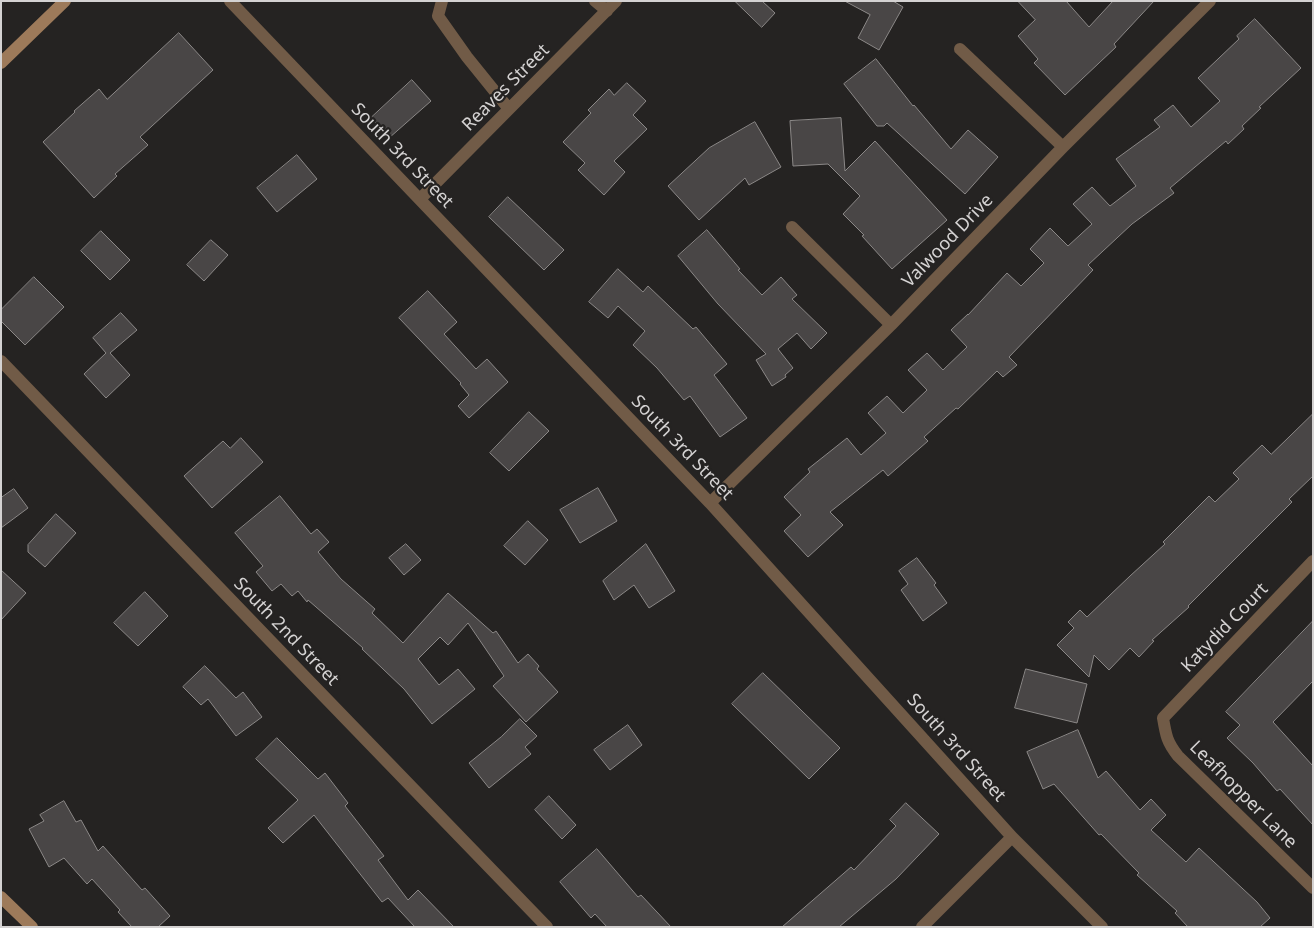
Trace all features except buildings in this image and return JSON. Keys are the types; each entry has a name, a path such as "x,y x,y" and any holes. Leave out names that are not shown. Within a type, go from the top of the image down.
{"street":[{"path":"1,63 65,1"},
{"name":"South 3rd Street","path":"230,1 710,503 1012,836 1102,927"},
{"path":"442,1 438,16 467,57 509,110"},
{"path":"595,1 611,6"},
{"name":"Valwood Drive","path":"710,503 891,325 1063,147 1210,1"},
{"name":"Reaves Street","path":"420,199 611,6"},
{"path":"960,49 1063,147"},
{"path":"792,227 891,325"},
{"name":"South 2nd Street","path":"1,361 547,927"},
{"name":"Katydid Court","path":"1163,718 1313,562"},
{"name":"Leafhopper Lane","path":"1163,718 1169,745 1178,756 1313,888"},
{"path":"922,927 1012,836"},
{"path":"1,896 32,927"}]}
